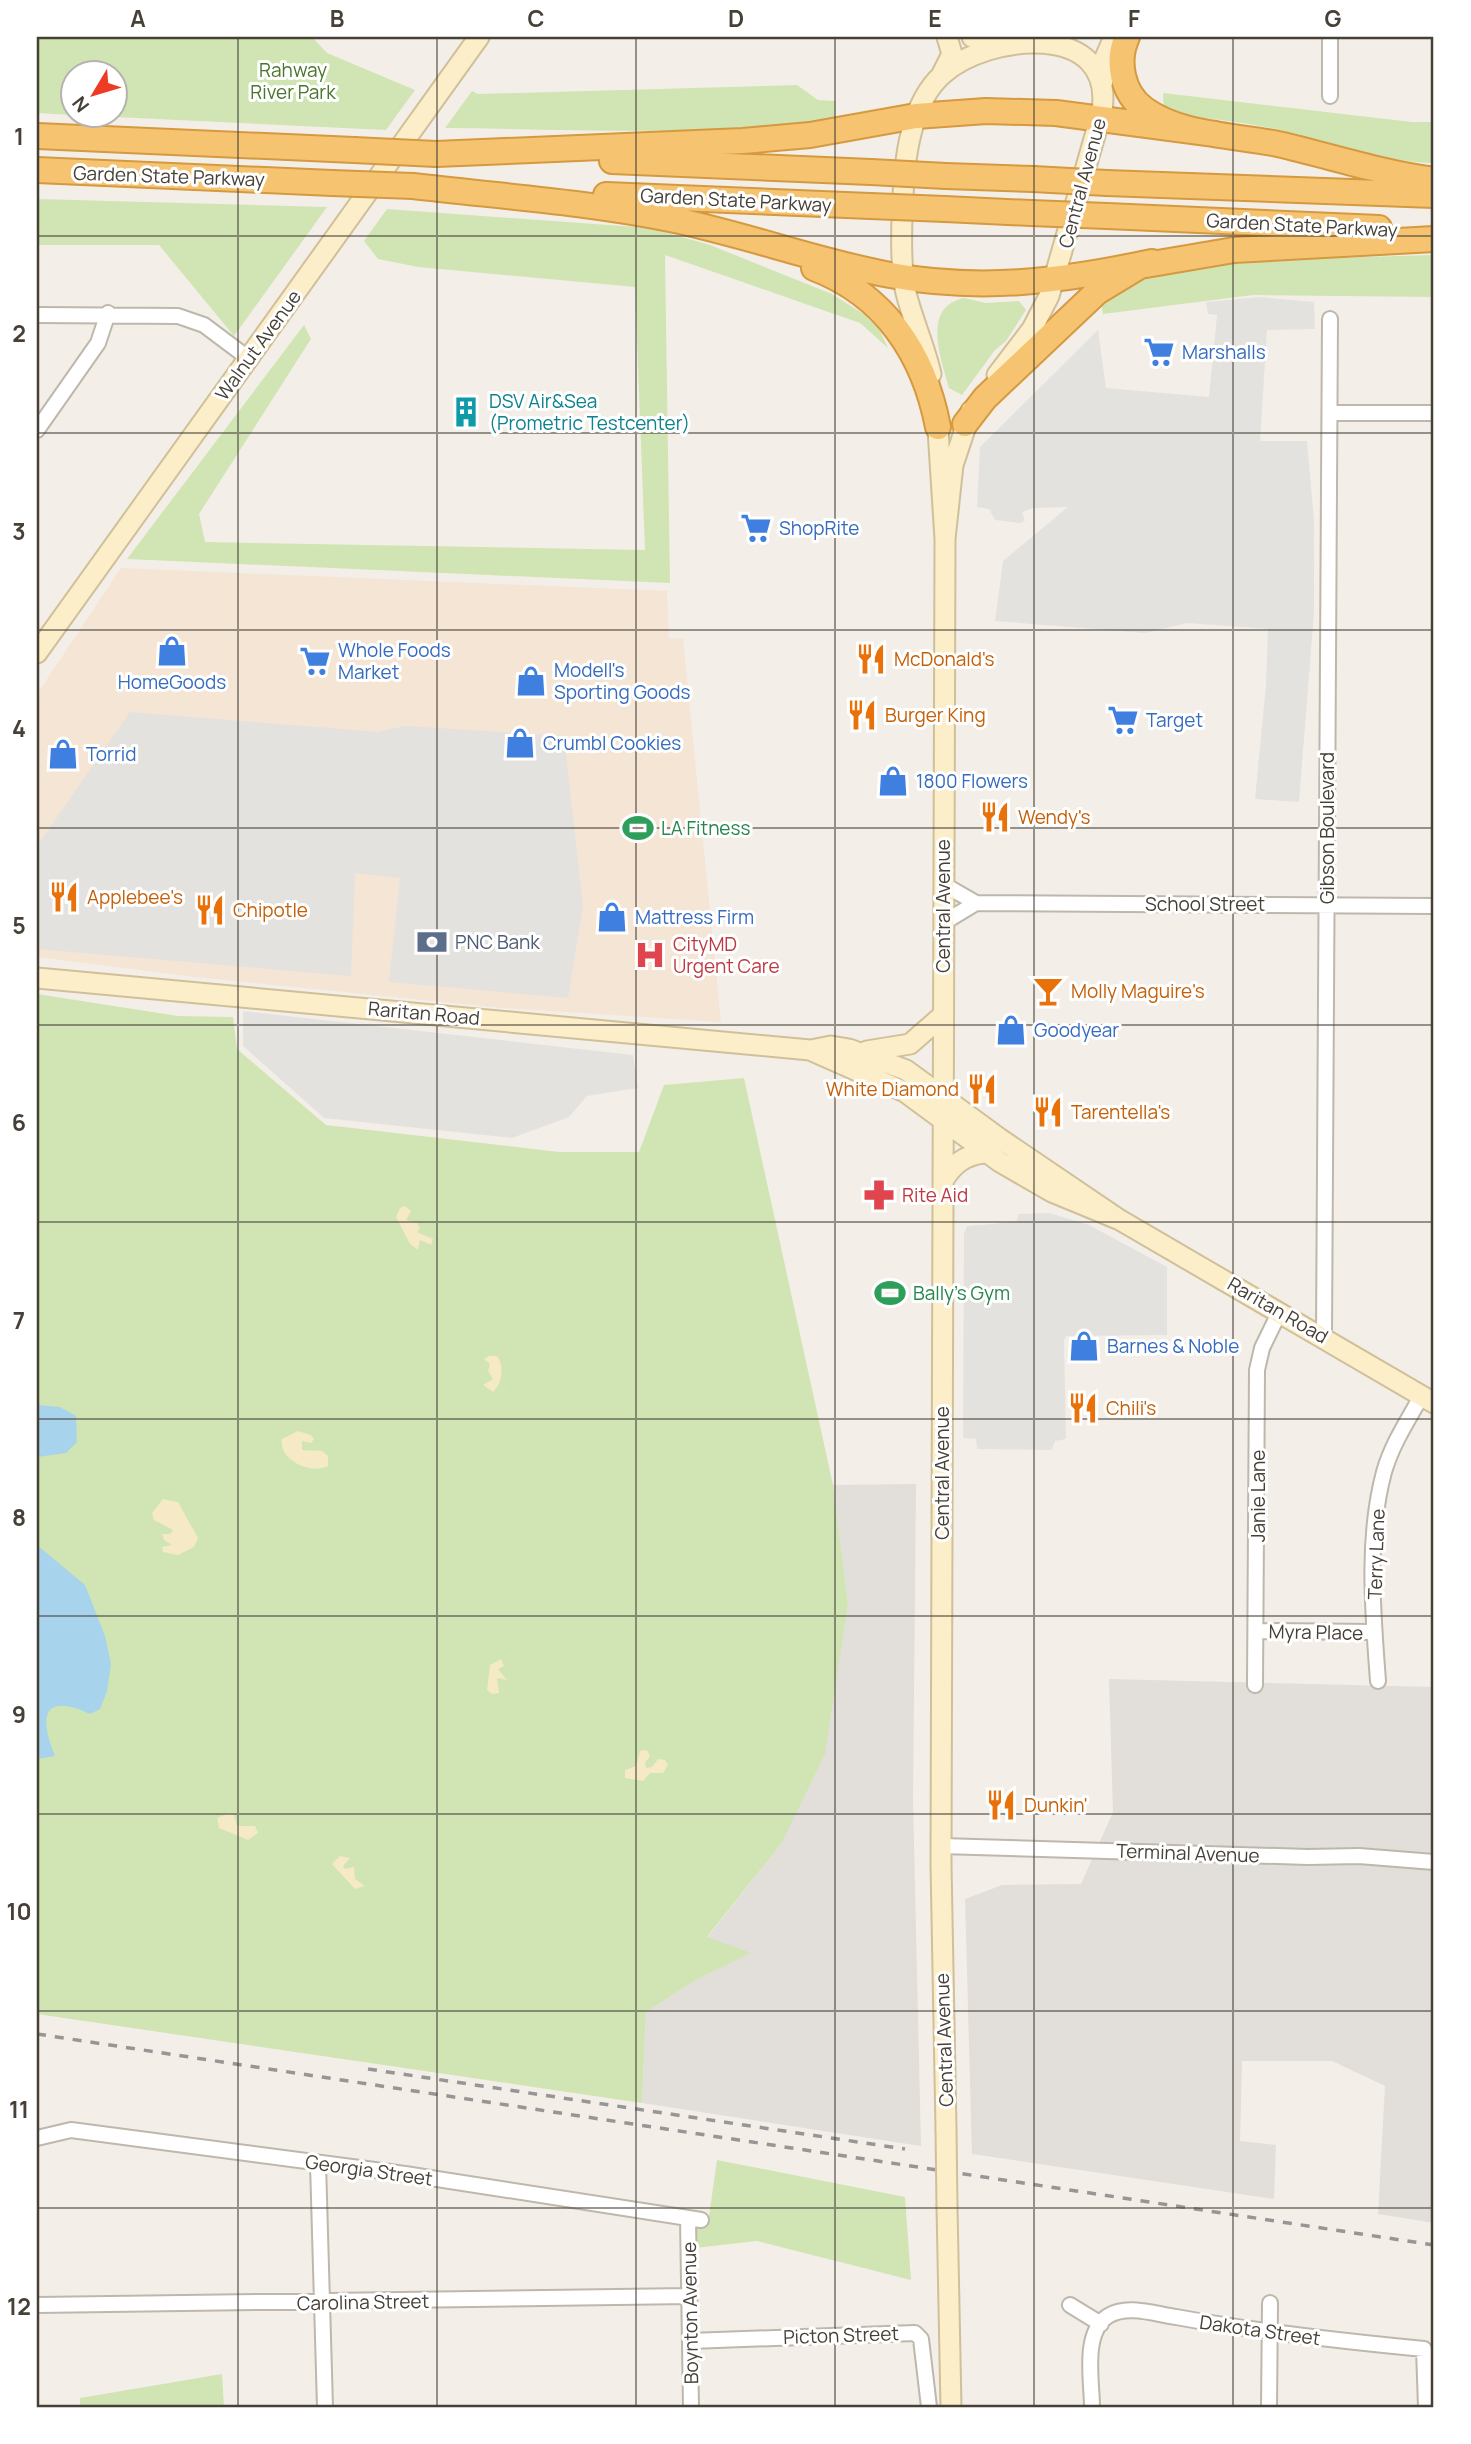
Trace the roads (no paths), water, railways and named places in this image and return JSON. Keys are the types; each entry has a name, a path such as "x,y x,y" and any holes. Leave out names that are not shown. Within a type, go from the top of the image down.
{"highway":[{"path":"1127,37 1122,52 1122,72 1135,101 1159,117 1215,134"},
{"path":"436,153 743,141 810,135 916,116 1025,110 1281,145 1387,172 1434,180"},
{"name":"Garden State Parkway","path":"37,136 1434,195"},
{"name":"Garden State Parkway","path":"37,170 1434,230"},
{"path":"413,186 656,216 903,277 972,284 1054,281 1234,250 1434,239"},
{"path":"773,247 801,264 843,281 882,311 917,360 930,393 938,427"},
{"path":"965,424 985,398 1097,292 1124,273 1152,262"}],"main road":[{"name":"Walnut Avenue","path":"37,650 479,37"},
{"path":"939,78 952,54 947,37"},
{"path":"972,37 999,45 1018,45 1058,37"},
{"path":"1103,93 1104,60 1114,37"},
{"name":"Central Avenue","path":"945,539 949,487 965,424 978,400 1032,329 1054,281 1099,120 1103,93 1096,70 1081,52 1062,45 1018,45 967,58 939,78 916,116 908,150 903,277 932,378 945,539 941,1846 951,2407"},
{"name":"Raritan Road","path":"37,978 810,1050 831,1046 858,1051 906,1070 999,1138 1120,1220 1324,1336 1428,1399"},
{"path":"858,1051 910,1044 942,1016"},
{"name":"Raritan Road","path":"810,1050 894,1086 984,1153 1052,1192 1120,1220"},
{"path":"943,1181 957,1163 970,1154 984,1153"}],"street":[{"path":"1330,37 1330,96"},
{"path":"37,430 98,343 105,330 108,313"},
{"path":"37,315 108,313 186,318 212,330 248,358"},
{"name":"Gibson Boulevard","path":"1324,1336 1330,319"},
{"path":"1330,413 1434,413"},
{"name":"School Street","path":"943,884 976,903 1434,906"},
{"path":"943,923 976,903"},
{"name":"Janie Lane","path":"1255,1685 1258,1370 1262,1348 1280,1311"},
{"name":"Terry Lane","path":"1378,1681 1374,1632 1377,1508 1385,1471 1397,1439 1428,1399"},
{"name":"Myra Place","path":"1257,1631 1374,1632"},
{"name":"Terminal Avenue","path":"941,1846 1308,1857 1359,1856 1434,1862"},
{"name":"Georgia Street","path":"37,2138 71,2130 318,2163 695,2219"},
{"path":"318,2163 325,2407"},
{"name":"Boynton Avenue","path":"691,2407 690,2296 695,2219"},
{"name":"Carolina Street","path":"37,2305 690,2296"},
{"path":"1269,2407 1270,2303"},
{"path":"1070,2305 1101,2323 1095,2332 1091,2350 1092,2407"},
{"name":"Dakota Street","path":"1101,2323 1120,2311 1134,2310 1269,2334 1424,2349 1426,2407"},
{"name":"Picton Street","path":"690,2341 915,2333 921,2339 929,2407"}],"water":[{"path":"37,1405 60,1407 76,1416 77,1442 66,1453 37,1457"},
{"path":"37,1545 85,1585 105,1636 111,1664 107,1691 100,1709 90,1714 62,1706 54,1707 48,1712 47,1730 55,1756 37,1759"}],"railway":[{"path":"37,2034 1434,2245"},
{"path":"368,2069 905,2149"}],"place":[{"name":"Marshalls","path":"1159,352"},
{"name":"DSV Air&Sea (Prometric Testcenter)","path":"466,412"},
{"name":"ShopRite","path":"756,528"},
{"name":"HomeGoods","path":"172,651"},
{"name":"McDonald's","path":"871,659"},
{"name":"Whole Foods Market","path":"315,661"},
{"name":"Modell's Sporting Goods","path":"531,681"},
{"name":"Burger King","path":"862,715"},
{"name":"Target","path":"1123,720"},
{"name":"Crumbl Cookies","path":"520,743"},
{"name":"Torrid","path":"63,754"},
{"name":"1800 Flowers","path":"893,781"},
{"name":"Wendy's","path":"995,817"},
{"name":"LA Fitness","path":"638,828"},
{"name":"Applebee's","path":"64,897"},
{"name":"Chipotle","path":"210,910"},
{"name":"Mattress Firm","path":"612,917"},
{"name":"PNC Bank","path":"432,942"},
{"name":"CityMD Urgent Care","path":"650,955"},
{"name":"Molly Maguire's","path":"1048,991"},
{"name":"Goodyear","path":"1011,1030"},
{"name":"White Diamond","path":"982,1089"},
{"name":"Tarentella's","path":"1048,1112"},
{"name":"Rite Aid","path":"879,1195"},
{"name":"Bally's Gym","path":"890,1293"},
{"name":"Barnes & Noble","path":"1084,1346"},
{"name":"Chili's","path":"1083,1408"},
{"name":"Dunkin'","path":"1001,1805"}],"park label":[{"name":"Rahway River Park","path":"293,81"}]}
